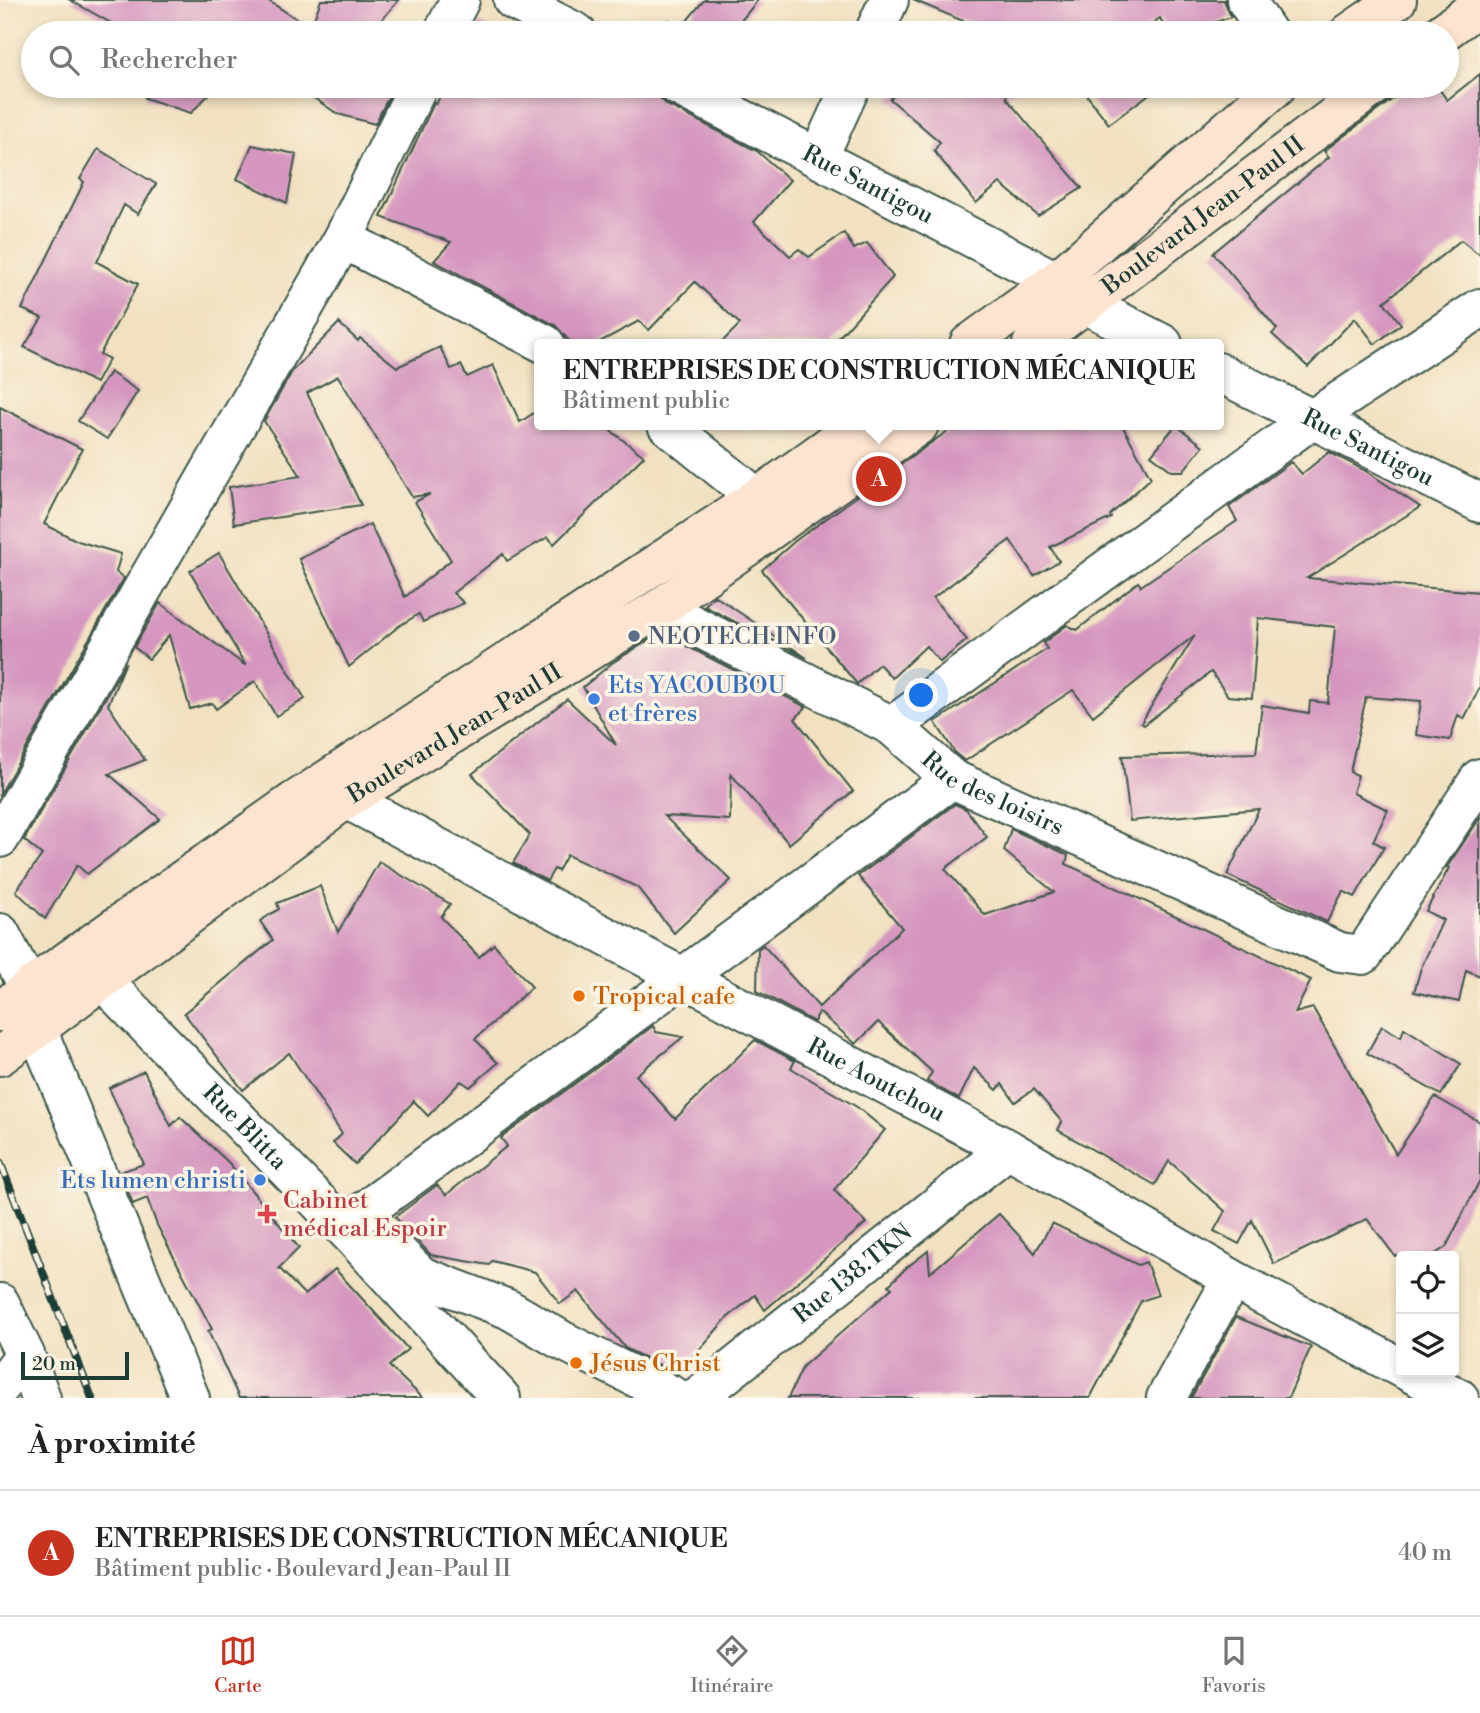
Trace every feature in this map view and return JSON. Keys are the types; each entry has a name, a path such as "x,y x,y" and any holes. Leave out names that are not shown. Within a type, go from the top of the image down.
{"main road":[{"path":"1366,21 1397,0"},
{"path":"1459,21 1480,5"},
{"name":"Boulevard Jean-Paul II","path":"976,339 1056,281 1263,98"},
{"name":"Boulevard Jean-Paul II","path":"1039,339 1358,98"},
{"name":"Boulevard Jean-Paul II","path":"0,1012 29,988 293,802 757,498 851,430"},
{"name":"Boulevard Jean-Paul II","path":"0,1056 346,799 660,608 912,430"}],"street":[{"path":"449,21 460,0"},
{"path":"513,0 554,21"},
{"path":"879,21 889,0"},
{"path":"1246,0 1260,21"},
{"path":"0,838 343,239 412,98"},
{"name":"Rue Santigou","path":"701,98 1056,281 1087,305"},
{"path":"818,159 845,98"},
{"path":"343,239 535,339"},
{"path":"1087,305 1154,339"},
{"path":"892,726 1311,420 1480,308"},
{"name":"Rue Santigou","path":"1224,375 1480,503"},
{"path":"673,430 757,498"},
{"name":"Rue des loisirs","path":"660,608 892,726 952,779 1340,952 1363,955 1480,778"},
{"path":"677,1398 561,1340 508,1309 421,1276 354,1224 952,779"},
{"name":"Rue Aoutchou","path":"346,799 1008,1149 1232,1279 1396,1365"},
{"path":"0,933 47,1021 190,1398"},
{"name":"Rue Blitta","path":"102,980 354,1224 501,1398"},
{"name":"Rue 138.TKN","path":"696,1398 1008,1149"},
{"path":"1166,1398 1232,1279"},
{"path":"0,1303 25,1354 41,1398"},
{"path":"0,1387 25,1354"},
{"path":"1419,1377 1459,1398"}],"building":[{"path":"70,0 267,0 300,21 108,21"},
{"path":"321,0 399,0 381,21 314,21"},
{"path":"704,0 758,0 741,21 687,21"},
{"path":"913,0 1224,0 1231,17 1219,21 1162,21 1160,18 1156,21 963,21"},
{"path":"1480,74 1480,255 1461,240 1384,302 1401,324 1375,344 1355,318 1308,367 1272,334 1277,329 1213,253 1329,157 1324,151 1394,98 1447,100 1459,98 1459,91"},
{"path":"145,98 205,98 191,113"},
{"path":"314,98 388,98 375,124 338,114"},
{"path":"439,98 660,98 667,105 757,151 790,180 754,222 790,256 799,249 809,257 844,233 854,249 867,243 893,277 837,339 725,339 740,324 695,282 649,330 639,321 605,339 568,339 555,325 434,261 451,242 381,217 434,103"},
{"path":"1007,98 1082,188 1038,216 1000,183 976,203 934,151 940,142 890,99"},
{"path":"1089,98 1144,98 1109,124"},
{"path":"252,145 296,154 287,203 237,179"},
{"path":"98,149 156,184 138,214 124,205 97,262 138,284 100,354 109,359 96,383 24,347 42,318 22,309 84,182 80,179"},
{"path":"339,323 358,341 360,338 397,367 440,347 451,369 461,365 467,377 493,365 520,422 534,413 534,430 610,430 644,456 554,544 548,537 507,561 503,554 453,593 464,603 423,622 419,614 399,626 349,667 299,559 370,524 405,597 451,560 415,502 430,494 412,497 338,376 307,393 361,505 234,524 229,487 301,476 264,421 293,370"},
{"path":"110,372 138,391 107,439 78,421"},
{"path":"0,407 82,449 44,524 78,541 121,554 116,572 124,578 0,794"},
{"path":"949,430 1125,430 1151,478 1110,515 1111,518 1050,547 1059,561 1034,576 1010,540 933,598 967,640 940,662 926,646 892,678 879,664 857,684 762,570 795,541"},
{"path":"1172,430 1182,430 1203,446 1183,471 1172,471 1151,455"},
{"path":"1329,452 1366,471 1420,507 1307,578 1480,592 1480,687 1464,719 1458,715 1450,740 1416,735 1421,701 1366,697 1350,772 1358,775 1353,793 1388,810 1373,841 1384,847 1355,897 1343,891 1327,922 1227,875 1259,809 1130,821 1122,756 1256,753 1262,705 1309,713 1310,701 1328,703 1335,627 1258,618 1252,698 1228,696 1211,672 1144,725 1141,723 1195,635 1093,716 1073,690 965,761 956,754 935,722 1047,649 1043,643 1067,625 1077,630 1138,582 1141,586 1237,521 1229,507 1291,462 1302,474"},
{"path":"219,553 305,699 276,716 255,681 216,709 212,703 190,709 169,635 149,659 134,647 160,603 246,666 190,571"},
{"path":"715,596 807,658 704,606"},
{"path":"661,633 806,707 795,719 853,791 789,844 731,774 730,820 664,816 731,880 674,933 637,887 567,855 558,871 554,869 547,881 513,863 530,835 472,774 567,699 616,745 583,687 612,663"},
{"path":"126,662 108,705 145,760 109,774 160,819 87,874 77,865 45,919 16,891 42,855 24,840"},
{"path":"955,804 966,809 987,837 945,869 985,915 1054,892 1004,851 1011,829 1068,855 1066,864 1311,980 1295,1013 1313,1008 1396,1154 1435,1097 1480,1122 1480,1180 1446,1247 1440,1251 1396,1251 1395,1256 1367,1219 1274,1264 1252,1220 1239,1244 1214,1231 1225,1211 1169,1161 1155,1185 1058,1130 1062,1122 1034,1089 1015,1102 1002,1084 997,1090 974,1068 959,1099 927,1081 932,1072 878,1022 856,1044 819,1012 814,1022 757,991 758,949 763,945 819,1007 902,928 858,876"},
{"path":"1480,818 1480,976 1466,970 1459,1002 1414,992 1421,968 1443,920 1426,911 1449,868 1447,867"},
{"path":"379,862 450,904 441,917 479,957 494,944 532,987 475,1039 498,1063 470,1087 461,1081 428,1116 414,1101 355,1164 333,1143 342,1134 289,1053 243,1090 184,1013 273,940 260,921 279,909 277,903 320,886 338,932"},
{"path":"653,1026 656,1032 683,1037 636,1075 675,1119 755,1040 795,1061 791,1068 857,1107 885,1130 834,1190 866,1223 765,1310 755,1295 726,1319 678,1374 625,1348 578,1291 560,1304 535,1272 492,1261 489,1265 431,1255 395,1217 437,1185 446,1195 507,1146 501,1138"},
{"path":"1382,1026 1401,1037 1404,1028 1461,1064 1441,1095 1367,1053"},
{"path":"144,1071 171,1126 180,1117 229,1163 299,1248 279,1268 305,1295 335,1269 408,1349 389,1366 423,1398 239,1398 208,1331 212,1329 157,1225 147,1198 133,1204 120,1172 144,1164 109,1088"},
{"path":"999,1214 1035,1253 1052,1223 1138,1265 1146,1262 1158,1295 1141,1301 1090,1398 788,1398 803,1366 892,1288 889,1285 906,1268 928,1251 930,1273"},
{"path":"1236,1317 1311,1347 1288,1398 1191,1398"}],"railway":[{"path":"0,1162 92,1398"}],"place":[{"name":"ENTREPRISES DE CONSTRUCTION MÉCANIQUE","path":"879,479"},
{"name":"NEOTECH INFO","path":"634,636"},
{"name":"Ets YACOUBOU et frères","path":"594,699"},
{"name":"Tropical cafe","path":"579,996"},
{"name":"Ets lumen christi","path":"260,1180"},
{"name":"Cabinet médical Espoir","path":"267,1214"},
{"name":"Jésus Christ","path":"576,1363"}]}
